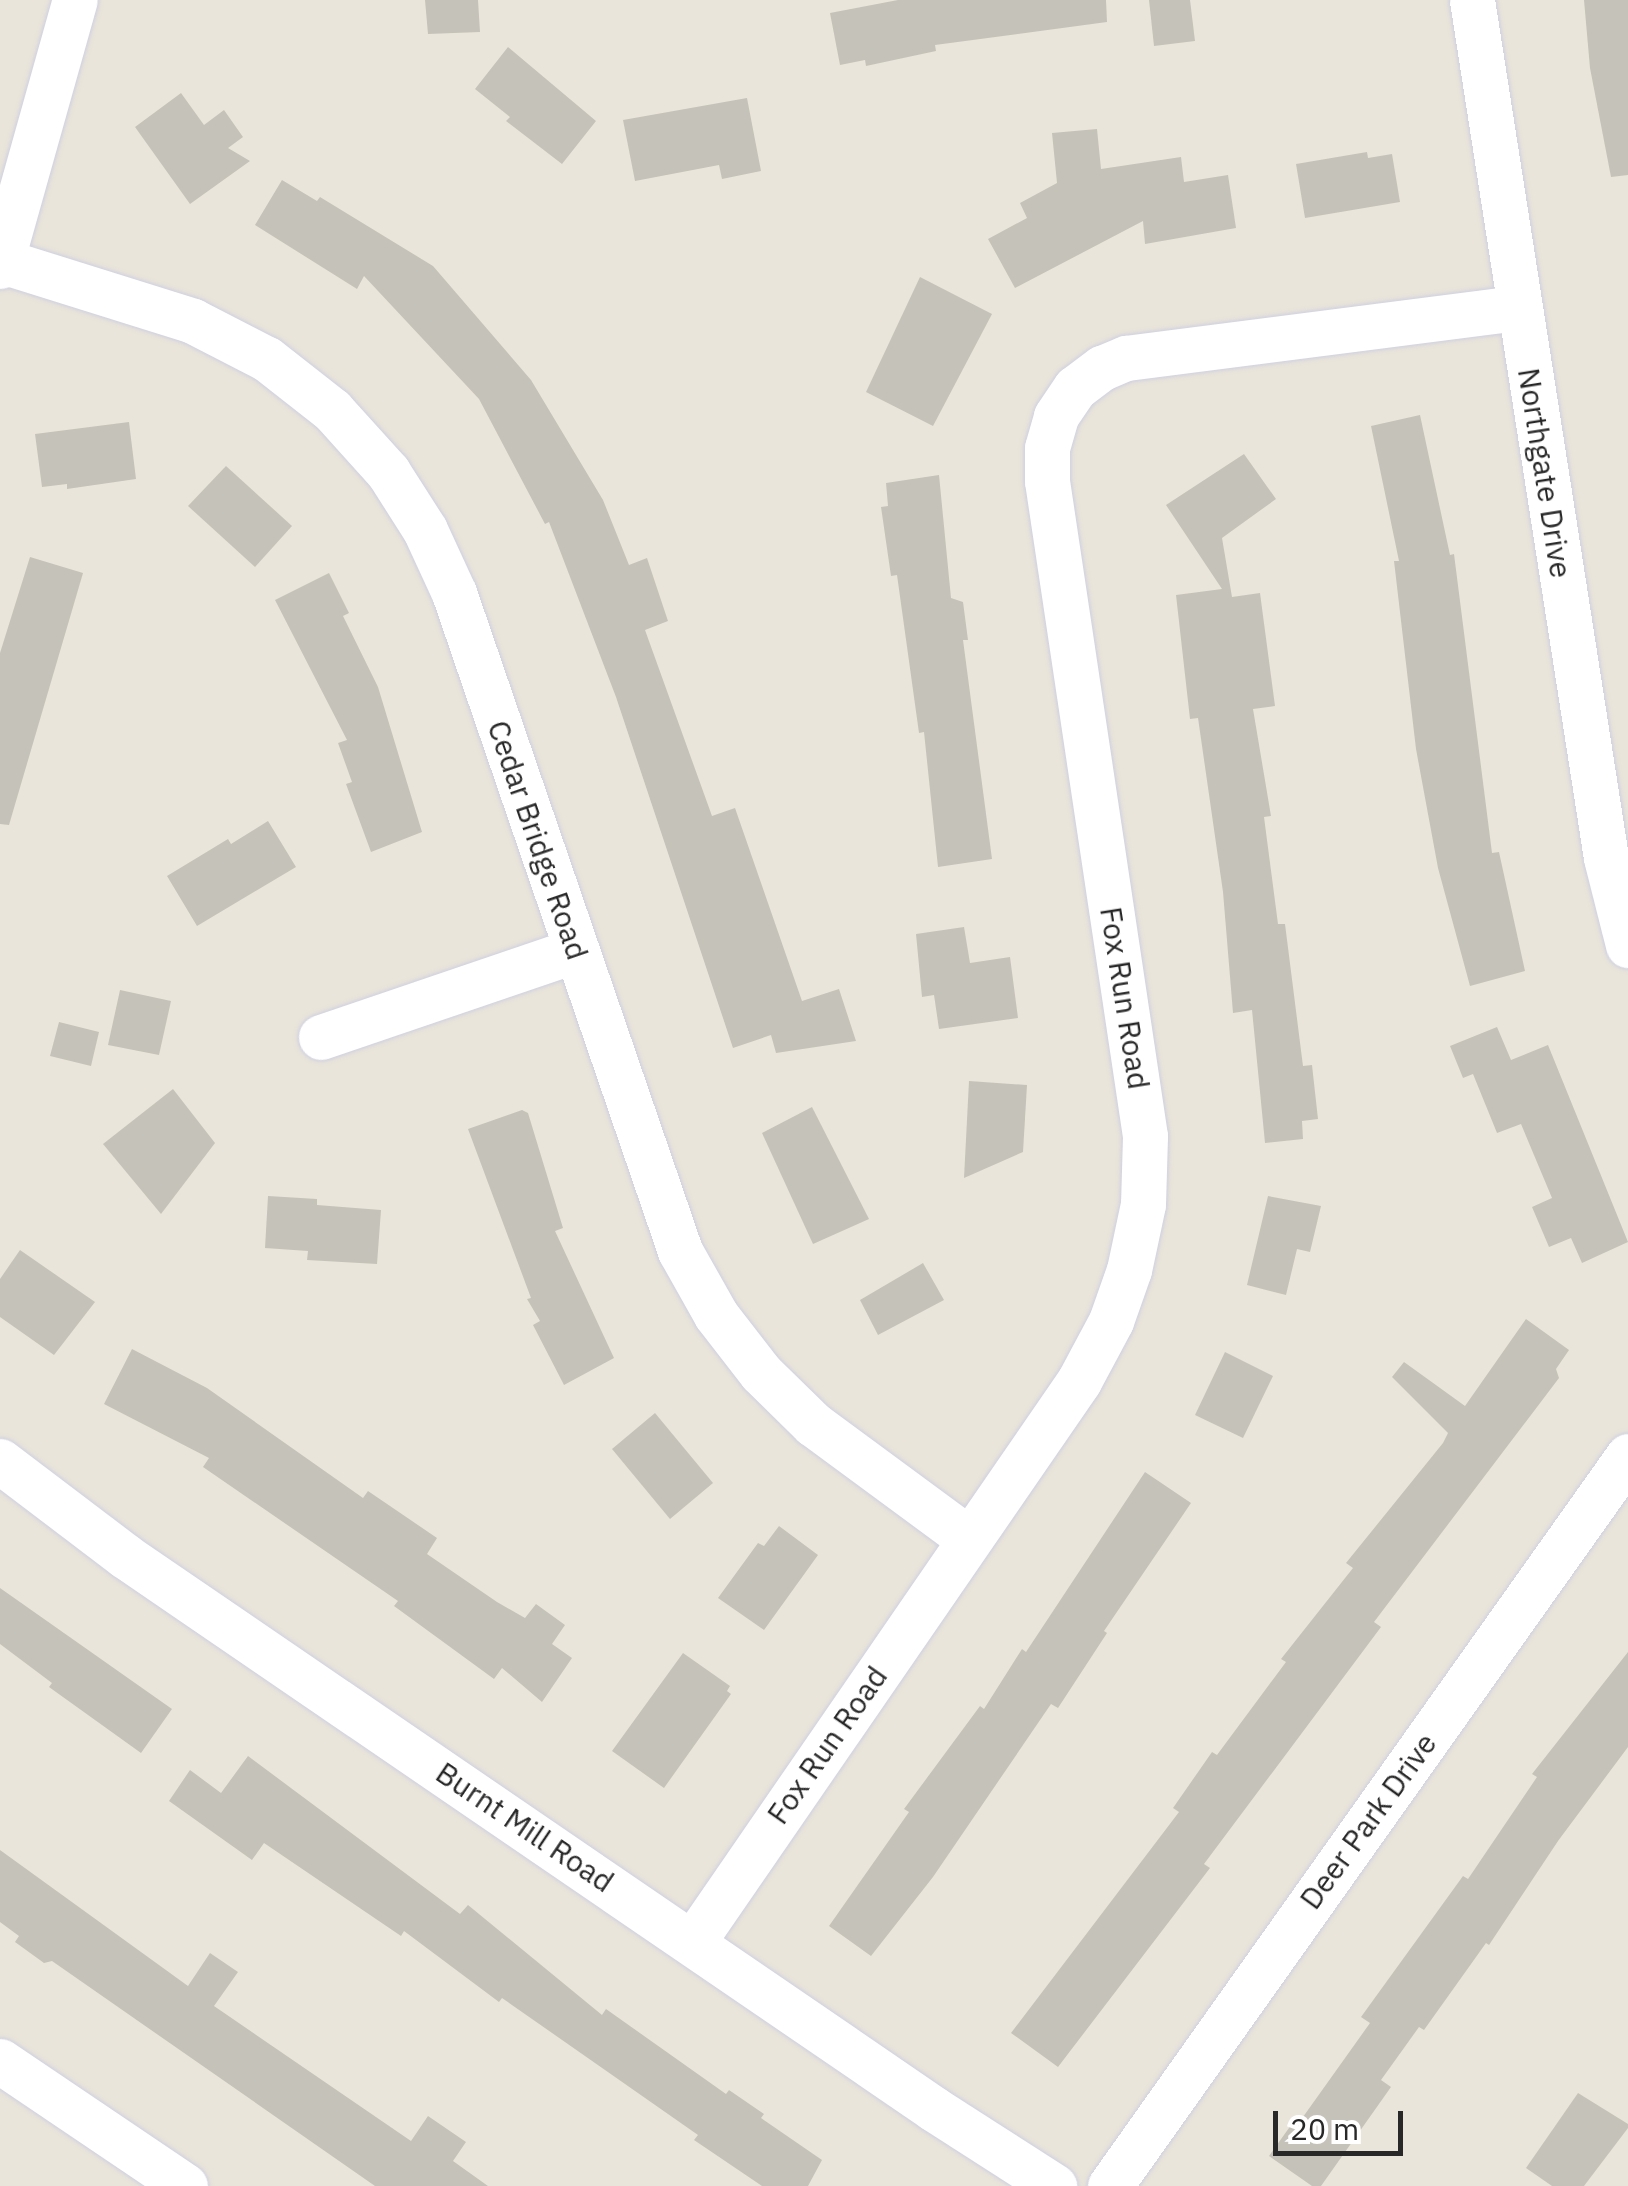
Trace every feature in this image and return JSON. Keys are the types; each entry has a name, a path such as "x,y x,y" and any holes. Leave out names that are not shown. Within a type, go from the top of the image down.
{"street":[{"path":"1,263 75,0"},
{"name":"Northgate Drive","path":"1472,0 1606,858 1628,944"},
{"name":"Cedar Bridge Road","path":"1,263 193,320 267,359 332,410 388,472 426,530 454,593 680,1251 716,1315 760,1373 813,1424 969,1539"},
{"name":"Fox Run Road","path":"693,1942 1079,1380 1111,1320 1129,1270 1143,1204 1145,1136 1047,481 1047,448 1056,416 1076,388 1102,368 1126,358 1519,308"},
{"path":"320,1036 576,950"},
{"name":"Deer Park Drive","path":"1110,2186 1628,1456"},
{"name":"Burnt Mill Road","path":"0,1461 125,1556 1054,2186"},
{"path":"0,2061 185,2186"}],"building":[{"path":"425,0 478,0 480,32 428,34"},
{"path":"898,0 1106,0 1107,22 935,45 936,51 866,66 865,60 840,65 830,13"},
{"path":"1149,0 1190,0 1195,41 1154,46"},
{"path":"1584,0 1628,0 1628,175 1611,177 1590,68"},
{"path":"508,47 596,121 562,164 506,121 510,117 475,89"},
{"path":"181,93 204,125 224,110 243,137 228,148 250,161 190,204 135,127"},
{"path":"747,98 761,171 722,179 719,165 635,181 623,120"},
{"path":"1097,129 1101,169 1181,157 1184,182 1228,175 1236,228 1145,244 1143,221 1015,288 988,239 1027,218 1020,203 1057,183 1052,133"},
{"path":"1367,152 1368,158 1392,154 1400,202 1305,218 1296,164"},
{"path":"282,180 317,201 320,197 433,266 531,380 603,500 629,565 647,558 668,621 645,630 712,816 735,808 802,1001 839,989 856,1041 776,1053 771,1035 733,1048 616,697 549,522 545,524 479,399 364,276 357,289 255,225"},
{"path":"920,277 992,314 933,426 866,392"},
{"path":"1420,415 1450,555 1454,554 1492,853 1499,852 1525,971 1470,986 1438,868 1416,749 1394,561 1399,561 1371,426"},
{"path":"129,422 136,479 67,489 67,484 42,487 35,434"},
{"path":"1244,454 1276,499 1222,538 1232,597 1260,593 1275,706 1253,709 1271,816 1264,817 1278,924 1285,924 1303,1066 1312,1065 1318,1119 1302,1121 1303,1139 1265,1143 1252,1010 1233,1013 1223,892 1198,718 1190,719 1176,595 1222,589 1166,505"},
{"path":"226,466 292,526 255,567 188,506"},
{"path":"939,475 951,598 963,602 968,640 963,640 992,859 938,867 924,732 919,733 897,575 891,576 881,507 888,506 886,483"},
{"path":"30,557 83,573 9,825 0,824 0,653"},
{"path":"329,573 349,613 343,616 378,687 422,832 371,852 346,784 352,782 338,743 347,740 275,600"},
{"path":"268,821 296,867 197,926 167,876 228,839 231,844"},
{"path":"964,927 970,963 1010,957 1018,1018 939,1029 934,995 922,997 916,934"},
{"path":"120,990 171,1001 159,1055 108,1045"},
{"path":"59,1022 99,1032 91,1066 50,1056"},
{"path":"1497,1027 1511,1060 1548,1045 1628,1242 1582,1263 1571,1238 1549,1247 1532,1207 1552,1198 1521,1124 1497,1133 1473,1074 1463,1078 1450,1046"},
{"path":"969,1081 1027,1085 1023,1152 964,1178"},
{"path":"173,1089 215,1143 161,1214 103,1144"},
{"path":"812,1107 869,1219 813,1244 762,1133"},
{"path":"522,1110 528,1113 563,1228 555,1231 614,1358 564,1385 533,1325 540,1321 527,1299 531,1298 468,1129"},
{"path":"268,1196 317,1199 317,1205 381,1210 377,1264 307,1260 308,1251 265,1248"},
{"path":"1268,1196 1321,1206 1310,1252 1297,1249 1286,1295 1247,1285"},
{"path":"20,1250 95,1302 54,1355 0,1317 0,1279"},
{"path":"923,1263 944,1300 878,1335 860,1300"},
{"path":"1526,1319 1569,1350 1556,1369 1559,1378 1374,1622 1381,1627 1204,1864 1210,1868 1058,2067 1011,2033 1179,1812 1173,1808 1212,1752 1217,1755 1286,1662 1281,1659 1353,1568 1346,1563 1448,1433 1392,1377 1404,1362 1465,1406"},
{"path":"132,1349 207,1388 363,1498 368,1491 437,1538 427,1554 497,1602 525,1618 536,1604 565,1625 552,1644 572,1658 542,1702 502,1668 494,1679 394,1606 398,1601 203,1467 209,1458 104,1404"},
{"path":"1225,1352 1273,1376 1243,1438 1195,1415"},
{"path":"655,1413 713,1483 670,1519 612,1449"},
{"path":"1145,1472 1191,1503 1104,1631 1107,1633 1058,1708 1051,1704 933,1877 871,1956 829,1926 909,1812 904,1809 980,1706 984,1709 1022,1649 1026,1652"},
{"path":"779,1526 818,1555 764,1630 718,1598 758,1543 764,1546"},
{"path":"0,1588 172,1709 141,1753 49,1687 52,1683 0,1644"},
{"path":"1628,1652 1628,1747 1558,1841 1489,1945 1486,1943 1424,2030 1419,2027 1381,2080 1391,2087 1321,2186 1312,2186 1269,2156 1294,2121 1298,2124 1370,2023 1361,2017 1463,1876 1468,1879 1537,1777 1532,1774"},
{"path":"683,1653 730,1686 727,1691 731,1694 664,1788 612,1751"},
{"path":"248,1756 460,1914 468,1905 602,2015 606,2009 726,2094 729,2090 764,2114 761,2118 822,2160 808,2186 762,2186 694,2140 698,2135 502,1998 499,2002 404,1931 401,1936 264,1843 252,1860 169,1801 190,1770 221,1793"},
{"path":"0,1850 188,1986 210,1953 238,1972 214,2006 411,2141 428,2116 466,2142 453,2161 488,2186 375,2186 52,1961 44,1963 15,1942 19,1936 0,1922"},
{"path":"1578,2093 1628,2124 1628,2128 1584,2186 1552,2186 1526,2168"}]}
